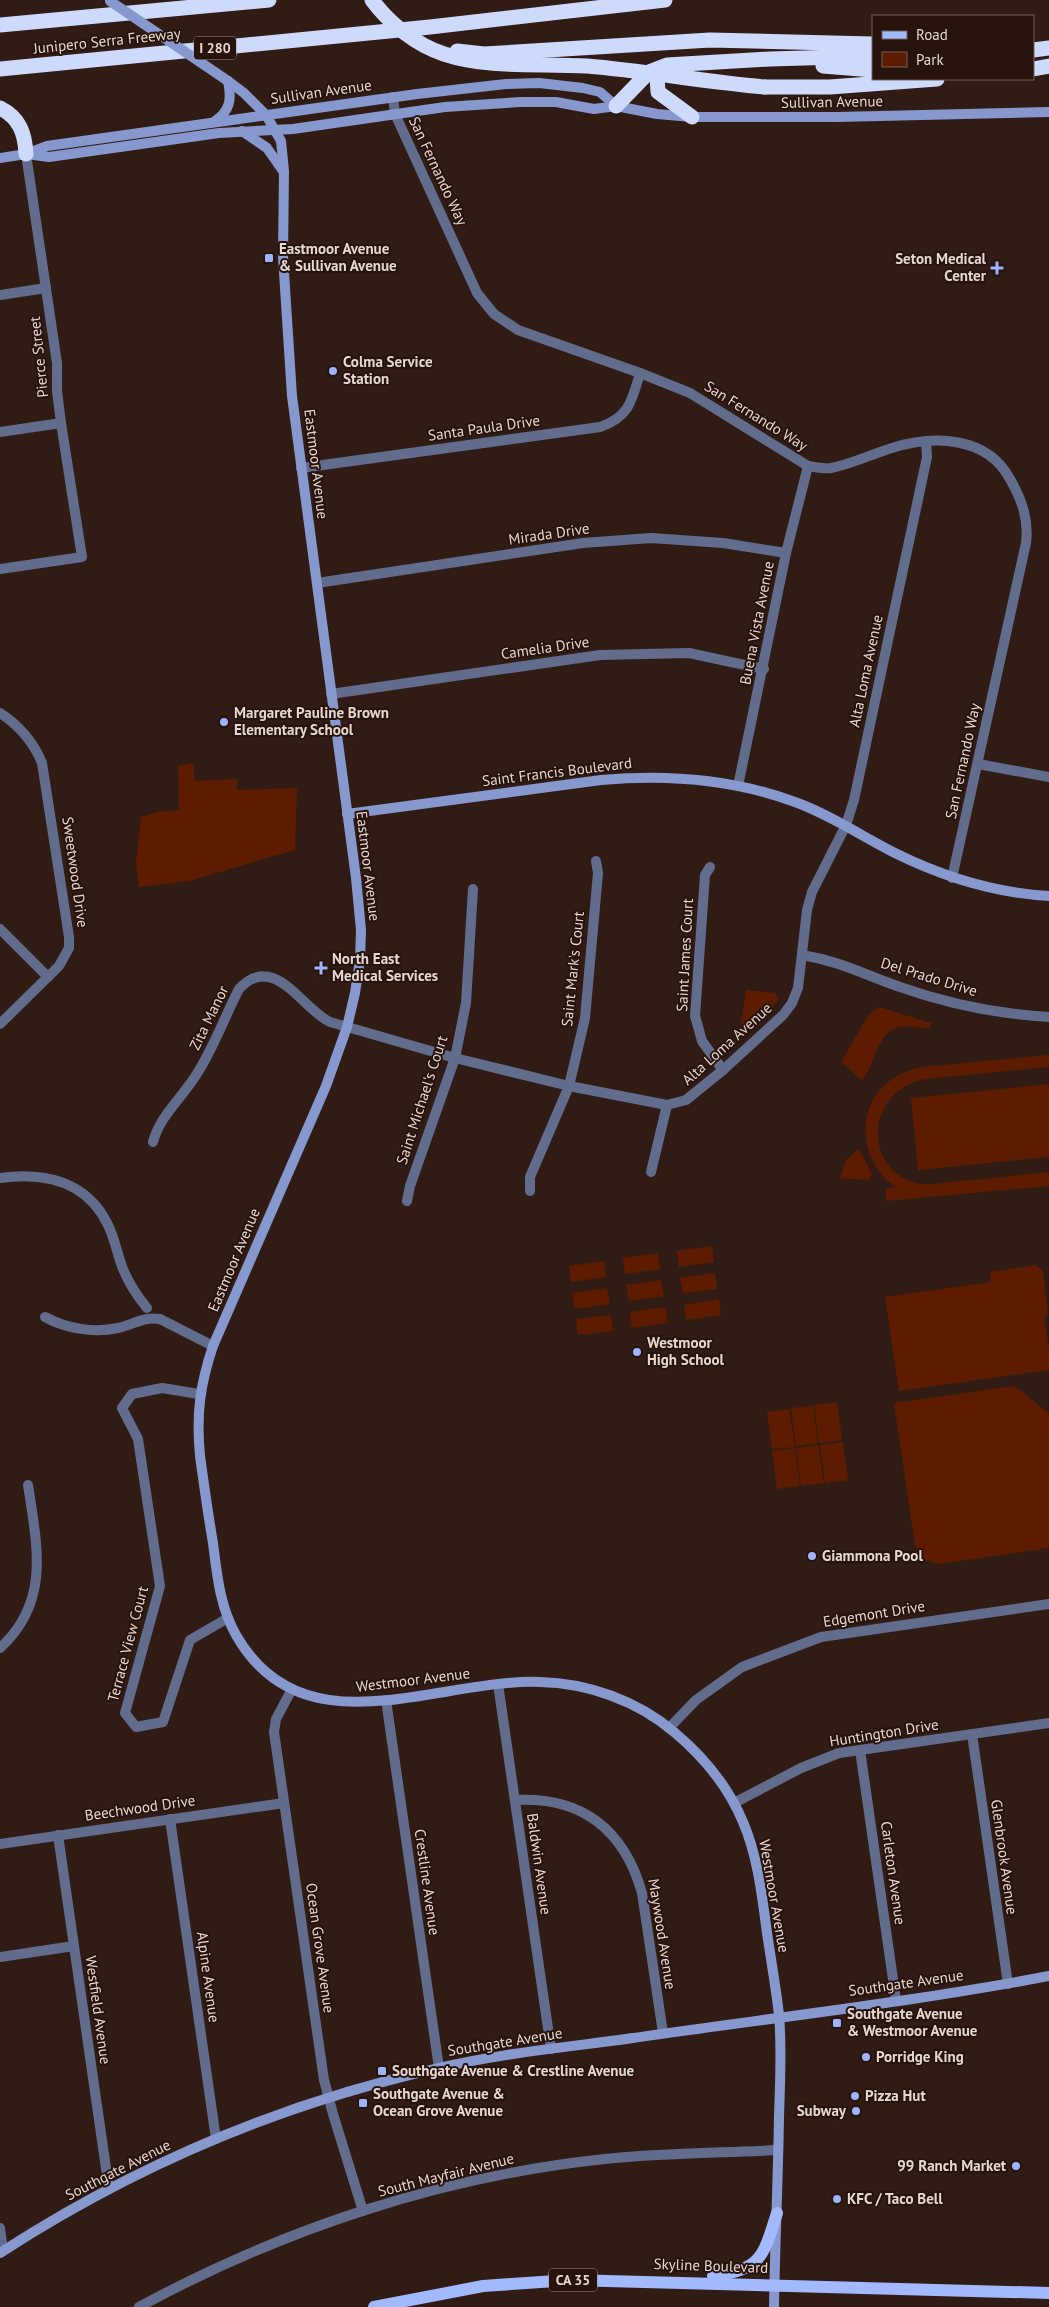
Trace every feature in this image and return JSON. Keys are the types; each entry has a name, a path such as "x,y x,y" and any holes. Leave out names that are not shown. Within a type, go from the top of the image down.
{"highway":[{"name":"Junipero Serra Freeway","path":"0,26 269,0"},
{"path":"372,0 389,19 432,50 473,60 592,67 765,87 830,87 924,80"},
{"name":"Junipero Serra Freeway","path":"0,69 430,27 665,0"},
{"path":"410,35 450,49 484,54 669,41 792,41 872,44"},
{"path":"1034,50 1049,48"},
{"path":"616,106 649,72 660,67 676,64 770,59 872,56"},
{"path":"716,62 872,70"},
{"path":"676,64 665,68 659,73 656,82 657,89 663,97 692,117"},
{"path":"1034,69 1049,66"},
{"path":"0,108 14,118 20,126 24,135 26,154"}],"main road":[{"path":"681,2281 733,2273 752,2265 765,2250 777,2213"},
{"name":"Skyline Boulevard","path":"374,2307 439,2293 505,2284 570,2280 681,2281 1049,2293"}],"street":[{"name":"Eastmoor Avenue","path":"109,0 244,93 266,115 281,141 284,172 283,257 292,396 356,878 361,930 355,993 347,1028 326,1086 213,1346 199,1394 198,1434 219,1586 228,1618 235,1634 254,1661 292,1689"},
{"path":"213,122 228,110 231,95 228,81"},
{"name":"Sullivan Avenue","path":"0,158 26,154 47,146 479,86 539,83 562,84 600,92 616,106"},
{"name":"San Fernando Way","path":"393,97 395,114 477,293 494,314 518,330 640,373 690,393 808,466 828,468 894,447 926,442 965,443 990,454 1008,476 1027,519 1026,544 952,878"},
{"name":"Sullivan Avenue","path":"26,154 49,157 242,131 276,130 459,106 529,101 556,102 594,110 616,106 657,114 692,117 828,117 1049,112"},
{"path":"242,131 267,148 284,172"},
{"name":"Pierce Street","path":"0,569 82,557 61,423 57,363 26,154"},
{"path":"0,295 46,288"},
{"name":"Santa Paula Drive","path":"301,468 600,427 614,422 624,414 633,399 640,373"},
{"path":"0,432 61,423"},
{"name":"Alta Loma Avenue","path":"667,1105 686,1100 723,1070 783,1015 792,1003 798,988 806,910 812,892 846,825 854,800 927,457 926,442"},
{"name":"Buena Vista Avenue","path":"738,786 764,669 786,553 808,466"},
{"name":"Mirada Drive","path":"317,583 583,543 651,538 723,543 786,553"},
{"name":"Camelia Drive","path":"331,694 600,655 689,653 764,669"},
{"name":"Sweetwood Drive","path":"0,713 20,727 30,739 42,763 46,778 69,937 69,948 66,958 0,1024"},
{"path":"978,764 1049,777"},
{"name":"Saint Francis Boulevard","path":"346,814 630,777 686,778 738,786 795,802 846,825 895,853 952,878 984,886 1049,896"},
{"name":"Saint Mark's Court","path":"530,1191 530,1177 569,1086 586,1018 598,873 596,861"},
{"name":"Saint James Court","path":"710,867 705,875 695,1016 702,1041 723,1070"},
{"name":"Saint Michael's Court","path":"407,1201 410,1186 455,1058 466,1003 473,890"},
{"path":"0,928 48,977"},
{"name":"Del Prado Drive","path":"802,955 841,963 900,987 975,1008 1049,1017"},
{"name":"Zita Manor","path":"153,1142 161,1122 181,1098 207,1058 235,997 244,984 260,977 276,979 293,990 321,1018 347,1028"},
{"path":"347,1028 455,1058 569,1086 667,1105 651,1172"},
{"path":"0,1178 27,1175 40,1176 58,1180 85,1196 103,1215 128,1282 150,1313 213,1346"},
{"path":"45,1317 67,1326 97,1330 118,1328 150,1313"},
{"name":"Terrace View Court","path":"199,1394 162,1388 132,1394 122,1408 138,1439 160,1586 125,1713 136,1727 163,1722 190,1640 228,1618"},
{"path":"0,1648 17,1629 25,1615 32,1600 36,1582 37,1546 28,1485"},
{"name":"Edgemont Drive","path":"669,1728 696,1700 742,1667 820,1637 1049,1604"},
{"name":"Westmoor Avenue","path":"292,1689 338,1702 366,1703 498,1684 542,1682 588,1688 629,1704 669,1728 707,1763 734,1803 743,1822 756,1860 779,2016 774,2307"},
{"name":"Baldwin Avenue","path":"498,1684 551,2049"},
{"name":"Ocean Grove Avenue","path":"292,1689 274,1724 284,1802 328,2097 363,2211"},
{"name":"Crestline Avenue","path":"386,1700 439,2068"},
{"name":"Huntington Drive","path":"734,1803 819,1760 839,1753 1049,1723"},
{"name":"Glenbrook Avenue","path":"972,1734 1008,1984"},
{"name":"Carleton Avenue","path":"860,1750 896,2000"},
{"name":"Maywood Avenue","path":"515,1800 546,1800 581,1811 597,1821 612,1834 626,1851 636,1872 642,1893 663,2033"},
{"name":"Beechwood Drive","path":"0,1844 284,1802"},
{"name":"Alpine Avenue","path":"170,1819 216,2139"},
{"name":"Westfield Avenue","path":"58,1835 109,2189"},
{"path":"0,1957 74,1946"},
{"name":"Southgate Avenue","path":"2,2252 109,2189 216,2139 328,2097 439,2068 513,2054 1008,1984 1049,1976"},
{"name":"South Mayfair Avenue","path":"139,2307 245,2255 363,2211 447,2187 566,2164 668,2154 778,2150"},
{"path":"0,2228 2,2252"}],"green space":[{"path":"193,763 195,781 237,779 237,790 297,788 295,850 189,881 139,887 136,863 141,817 157,812 179,810 178,766"},
{"path":"746,990 775,993 778,1000 770,1010 746,1030 741,1025"},
{"path":"879,1007 931,1023 930,1029 906,1026 891,1030 885,1035 867,1074 862,1080 841,1062 869,1014"},
{"path":"1049,1055 1049,1067 925,1079 906,1086 891,1098 882,1113 878,1130 879,1146 886,1162 898,1175 916,1183 939,1184 1049,1172 1049,1186 886,1201 886,1189 896,1187 884,1177 875,1165 869,1151 866,1121 877,1093 888,1082 905,1072 923,1067"},
{"path":"1049,1084 1049,1157 918,1170 911,1098"},
{"path":"859,1149 872,1174 868,1180 840,1178 846,1160"},
{"path":"712,1246 714,1262 679,1267 677,1251"},
{"path":"658,1253 660,1269 625,1274 623,1258"},
{"path":"604,1261 606,1277 571,1282 569,1266"},
{"path":"1036,1265 1043,1271 1048,1315 1044,1316 1049,1349 1049,1370 899,1391 885,1297 991,1282 990,1272"},
{"path":"715,1273 717,1289 683,1293 680,1278"},
{"path":"661,1280 664,1296 629,1301 626,1285"},
{"path":"607,1288 610,1304 575,1309 572,1293"},
{"path":"719,1299 721,1315 686,1320 684,1305"},
{"path":"665,1307 668,1323 632,1328 630,1312"},
{"path":"611,1315 613,1331 578,1335 576,1319"},
{"path":"1014,1386 1049,1413 1049,1548 938,1564 923,1559 915,1545 894,1403"},
{"path":"837,1402 842,1440 819,1443 814,1405"},
{"path":"813,1406 818,1443 796,1446 791,1408"},
{"path":"789,1409 795,1447 772,1449 767,1412"},
{"path":"843,1442 848,1480 825,1483 820,1445"},
{"path":"818,1445 824,1483 801,1486 796,1448"},
{"path":"795,1448 800,1486 777,1489 772,1451"}],"place":[{"name":"Eastmoor Avenue & Sullivan Avenue","path":"269,258"},
{"name":"Seton Medical Center","path":"997,268"},
{"name":"Colma Service Station","path":"333,371"},
{"name":"Margaret Pauline Brown Elementary School","path":"224,722"},
{"name":"North East Medical Services","path":"321,968"},
{"name":"Westmoor High School","path":"637,1352"},
{"name":"Giammona Pool","path":"812,1556"},
{"name":"Southgate Avenue & Westmoor Avenue","path":"837,2023"},
{"name":"Porridge King","path":"866,2057"},
{"name":"Southgate Avenue & Crestline Avenue","path":"382,2071"},
{"name":"Pizza Hut","path":"855,2096"},
{"name":"Southgate Avenue & Ocean Grove Avenue","path":"363,2103"},
{"name":"Subway","path":"856,2111"},
{"name":"99 Ranch Market","path":"1016,2166"},
{"name":"KFC / Taco Bell","path":"837,2199"}]}
